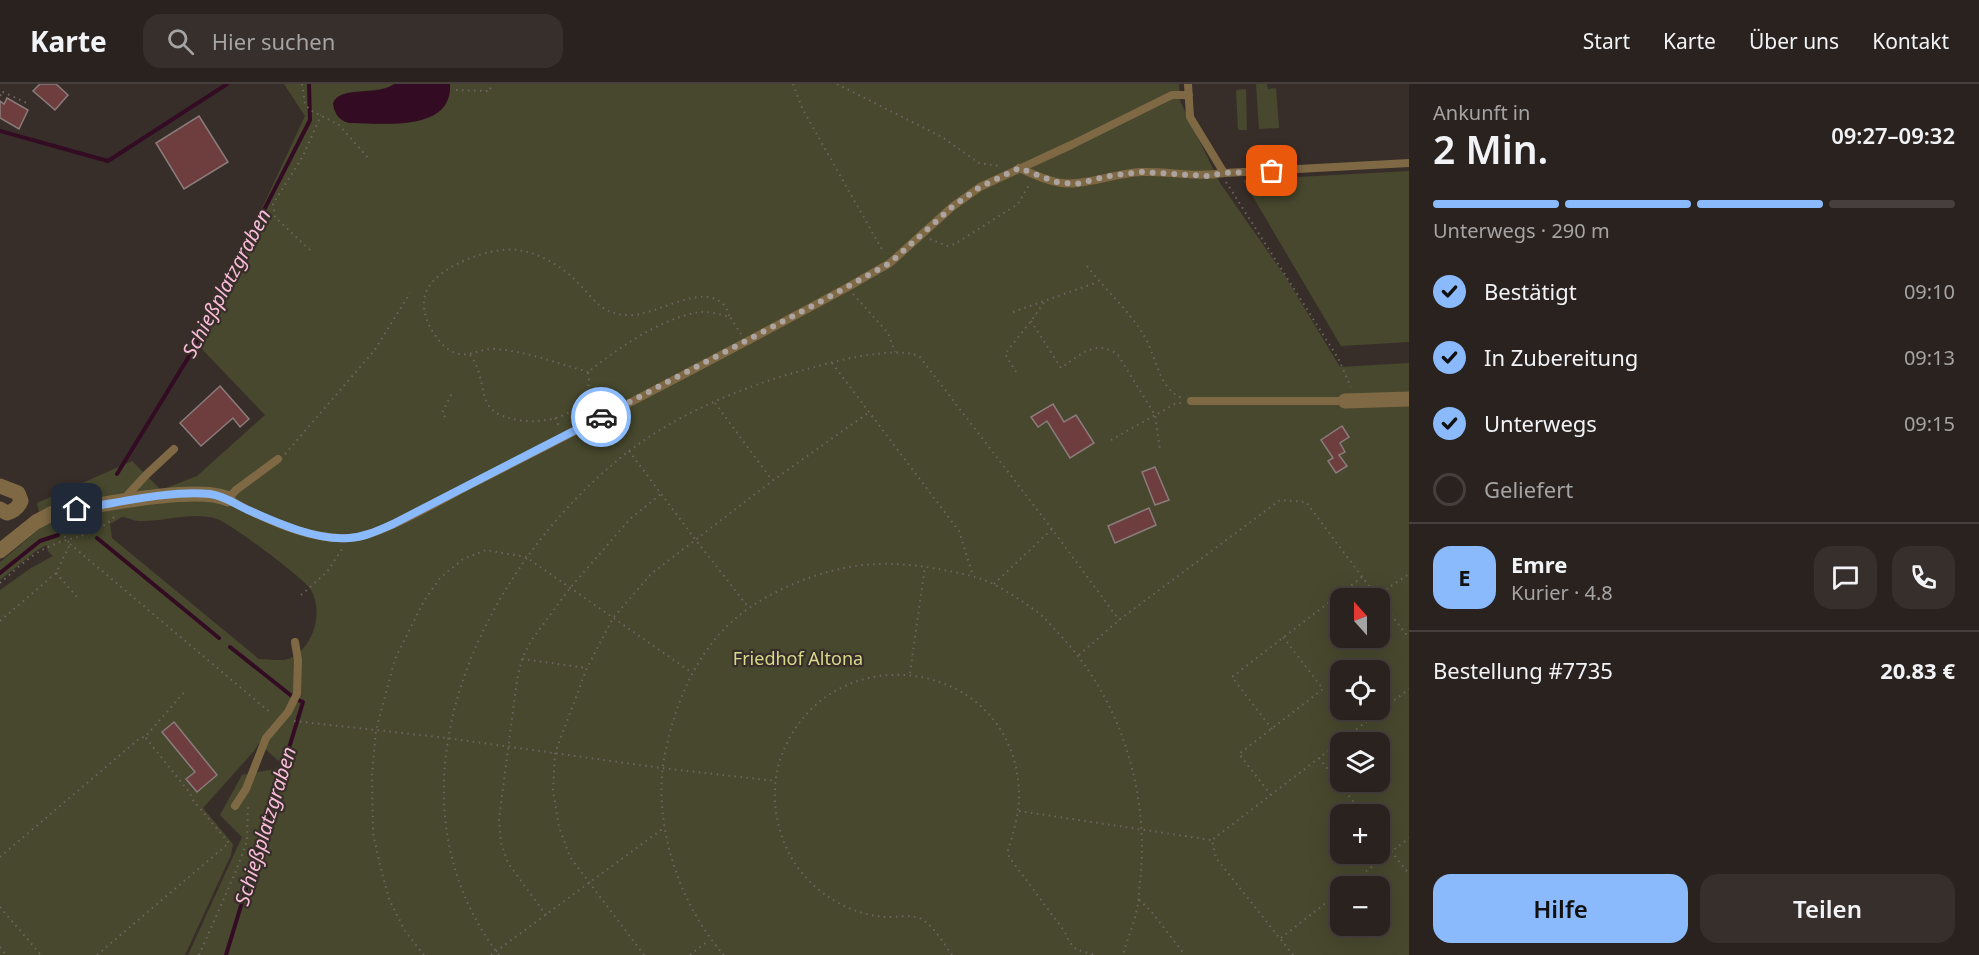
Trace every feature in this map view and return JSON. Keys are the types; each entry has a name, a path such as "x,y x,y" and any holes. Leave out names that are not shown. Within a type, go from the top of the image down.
{"street":[{"path":"1351,401 1409,399"},
{"path":"0,486 14,490 20,496 21,501 8,509 29,527"},
{"path":"0,551 44,517 57,513 119,509 196,494 212,494 228,499"}],"lane":[{"path":"1188,84 1190,117 1224,173"},
{"path":"278,459 228,499 304,533 348,538 371,534 848,287 890,263 952,207 980,187 1172,95 1189,95"},
{"path":"1019,168 1056,182 1076,184 1109,176 1142,172 1207,176 1224,173 1409,163"},
{"path":"1191,401 1351,401"},
{"path":"119,509 146,475 174,449"},
{"path":"236,806 246,789 266,738 288,712 297,694 298,666 295,642"}],"path":[{"path":"302,84 304,104 339,125 370,160"},
{"path":"456,90 490,91 491,84"},
{"path":"793,84 802,108 890,263"},
{"path":"837,84 942,137 979,163 1019,168"},
{"path":"0,95 2,96 3,92 29,104"},
{"path":"310,250 275,217 273,204 303,156 321,115"},
{"path":"1224,173 1228,186 1338,357 1351,401"},
{"path":"923,234 946,246 955,244 1018,204 1034,175"},
{"path":"588,372 531,356 492,349 470,355 449,350 432,331 426,317 424,300 428,288 450,268 464,261 498,251 516,250 545,259 565,271 601,308 614,313 630,316 645,314 697,297 712,298 724,304 745,342"},
{"path":"1087,266 1136,322 1165,384 1175,395 1191,401"},
{"path":"1013,312 1099,282"},
{"path":"848,287 888,333 895,353"},
{"path":"278,459 284,456 304,434 374,351 410,293"},
{"path":"1016,372 1005,354 1045,300"},
{"path":"588,372 624,345 694,312 712,312 730,317"},
{"path":"1031,321 1061,368 1089,350 1099,347 1109,348 1118,355 1155,415 1160,450"},
{"path":"499,955 481,930 465,900 448,840 443,796 447,738 465,674 480,638 526,557 553,523 589,484 629,451 671,423 775,379 831,362 909,352 919,356 1119,620"},
{"path":"470,355 477,364 489,406 500,415 532,423 545,422 567,414 580,404 589,390 588,372"},
{"path":"831,362 959,531 973,576"},
{"path":"445,417 442,413 452,393"},
{"path":"1111,440 1175,404 1191,401"},
{"path":"715,403 772,481"},
{"path":"644,955 570,857 559,827 553,791 555,753 586,668 613,618 651,574 772,481 868,413"},
{"path":"555,418 561,431"},
{"path":"629,451 749,608"},
{"path":"546,915 508,863 501,843 499,819 522,659 531,640 570,588 630,519 660,494"},
{"path":"1079,655 1119,620 1280,500 1306,502 1370,588"},
{"path":"0,583 36,554 66,540 84,537 96,531 107,524 119,509"},
{"path":"57,513 60,527 70,544 280,720 447,738 661,768 776,781"},
{"path":"994,584 1052,529"},
{"path":"301,595 327,572 348,538"},
{"path":"0,621 56,573 70,544"},
{"path":"424,955 405,931 389,899 373,833 371,802 376,730 394,659 424,601 440,578 463,559 486,550 526,557 692,672"},
{"path":"724,955 710,940 681,889 666,827 661,793 661,768 672,719 692,672 718,636 749,608 787,587 829,572 877,564 925,566 973,576 994,584 1040,614 1079,655 1102,692 1121,731 1135,779 1142,829 1142,864 1138,907 1123,955"},
{"path":"910,674 925,566"},
{"path":"56,573 77,597"},
{"path":"1390,589 1409,574"},
{"path":"1272,729 1232,676 1362,577"},
{"path":"1390,613 1409,638"},
{"path":"1271,795 1239,754 1323,689 1283,637"},
{"path":"522,659 586,668"},
{"path":"952,955 929,925 920,918 882,917 858,912 837,902 811,883 800,871 784,843 776,813 776,781 778,765 790,736 820,701 835,690 865,678 910,674 936,680 958,689 977,703 994,721 1015,763 1020,795 1008,851 1009,857 1065,932 1074,949 1096,955"},
{"path":"1018,811 1212,840 1409,689"},
{"path":"0,857 140,738 146,737 186,690"},
{"path":"97,955 229,843 192,799 190,793 146,737"},
{"path":"1319,758 1355,804"},
{"path":"199,955 247,841 246,789"},
{"path":"491,955 666,827"},
{"path":"1360,876 1409,838"},
{"path":"1212,840 1216,858 1293,955"},
{"path":"1390,850 1409,874"},
{"path":"1138,899 1185,955"},
{"path":"1281,938 1330,900"},
{"path":"0,907 41,955"},
{"path":"690,955 710,940"},
{"path":"0,947 6,955"}],"green space":[{"name":"Friedhof Altona","path":"284,84 394,84 340,96 335,101 334,108 349,123 395,124 428,118 440,111 448,100 450,84 1179,84 1180,101 1220,183 1285,276 1340,367 1409,363 1409,955 188,955 242,837 220,815 242,775 285,767 259,743 203,808 233,844 231,855 185,955 0,955 0,590 53,556 46,545 0,580 0,562 42,527 37,503 132,461 161,490 197,476 265,415 198,345 305,116","holes":["188,516 208,517 225,523 251,540 311,590 315,599 316,619 305,646 291,658 259,659 112,538 110,524 122,517 139,521"]},
{"path":"1256,84 1267,84 1268,89 1276,88 1279,128 1259,129"},
{"path":"1246,89 1247,130 1238,130 1236,90"},
{"path":"1409,171 1409,342 1341,346 1243,180"}],"shaded area":[{"path":"394,84 450,84 448,100 440,111 428,118 395,124 349,123 342,120 336,113 333,103 343,94 379,90"}],"building":[{"path":"40,84 56,84 68,95 55,110 33,91"},
{"path":"7,98 28,110 19,129 0,118 0,101 4,104"},
{"path":"199,116 228,162 184,189 156,143"},
{"path":"220,386 249,419 240,427 233,418 201,446 180,423"},
{"path":"1053,404 1064,422 1076,415 1094,443 1070,458 1047,421 1038,427 1031,417"},
{"path":"1342,426 1349,437 1340,443 1345,452 1339,455 1347,466 1336,473 1328,461 1333,458 1321,440"},
{"path":"1155,467 1169,500 1155,505 1142,472"},
{"path":"1149,508 1156,525 1115,543 1108,526"},
{"path":"174,722 217,775 197,792 186,779 195,772 162,732"}],"waterway":[{"path":"0,131 108,161 227,84"},
{"name":"Schießplatzgraben","path":"117,474 188,358 310,120 309,84"},
{"path":"67,532 86,531 90,524"},
{"path":"0,573 40,541 58,535"},
{"name":"Schießplatzgraben","path":"97,538 219,638"},
{"name":"Schießplatzgraben","path":"230,647 293,697"},
{"name":"Schießplatzgraben","path":"226,955 303,702 298,700"}],"way so far":[{"path":"601,417 890,263 952,207 980,187 1019,168 1056,182 1076,184 1109,176 1142,172 1207,176 1272,171"}],"route":[{"path":"77,509 182,494 212,494 304,533 348,538 371,534 601,417"}]}
